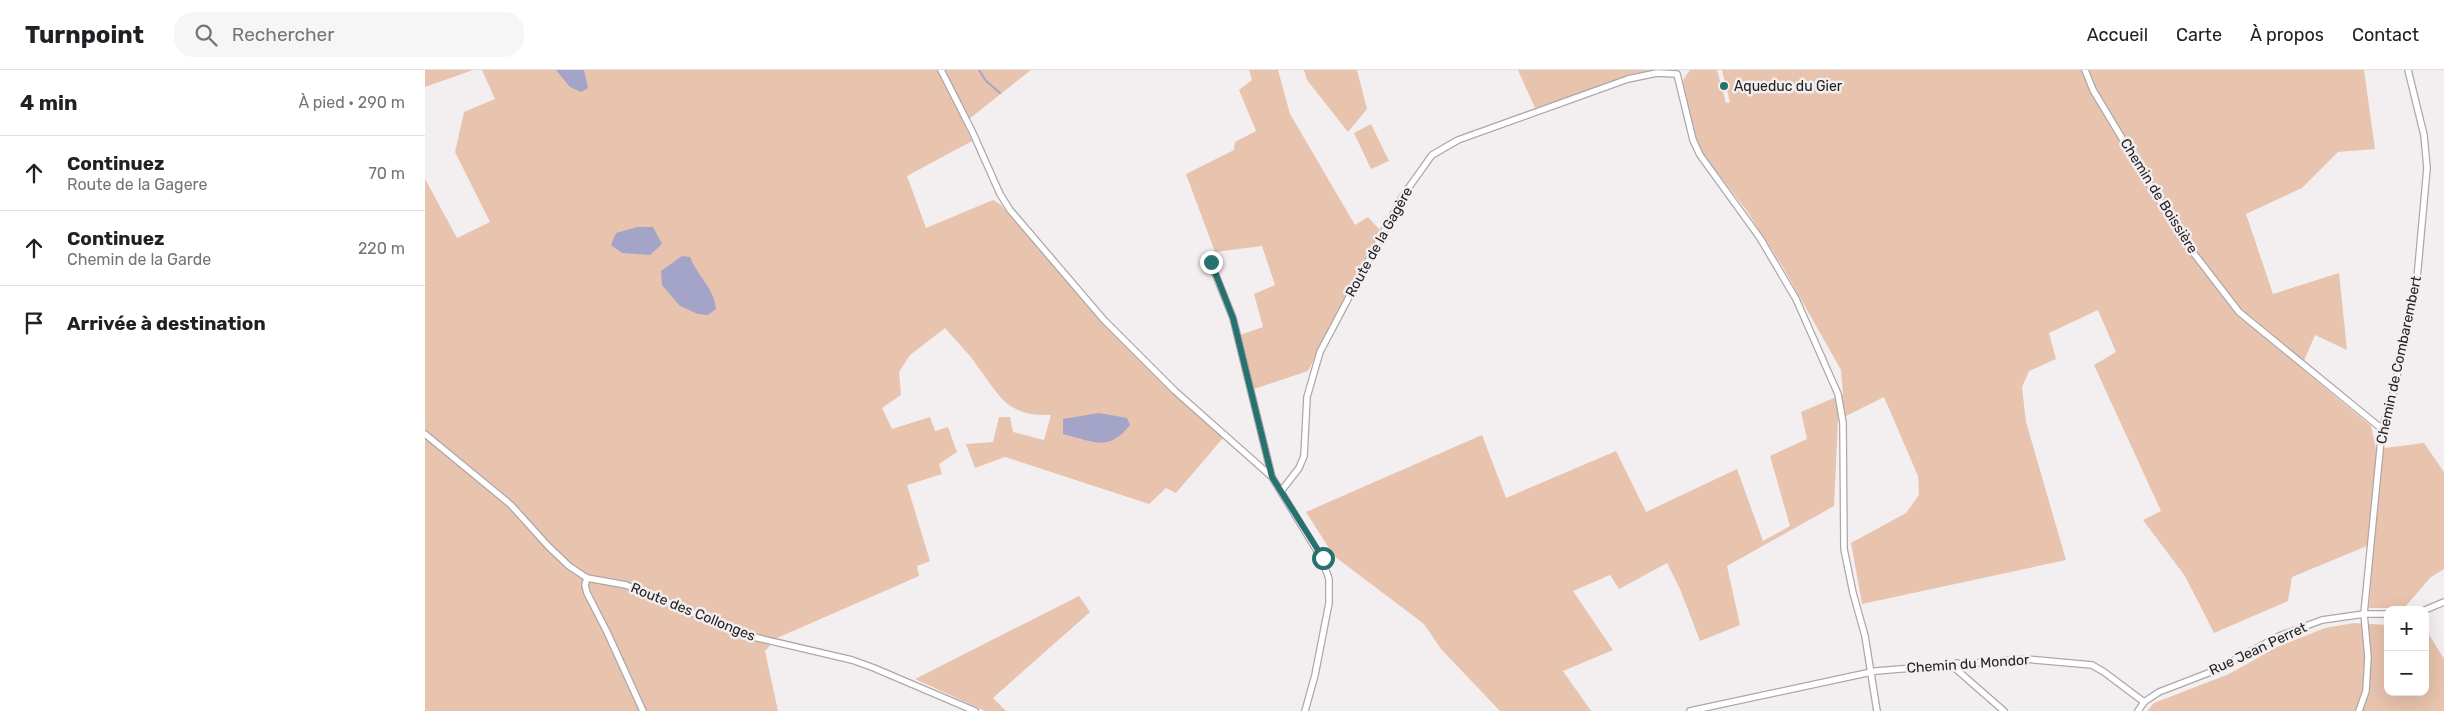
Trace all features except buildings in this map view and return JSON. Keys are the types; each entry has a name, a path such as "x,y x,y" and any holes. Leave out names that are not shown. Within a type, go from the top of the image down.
{"street":[{"path":"941,70 1010,210 1104,320 1175,391 1272,477 1323,558 1329,580 1329,603 1315,675 1305,711"},
{"name":"Chemin de Boissière","path":"2085,70 2093,90 2182,238 2239,312 2382,429"},
{"name":"Chemin de Combarembert","path":"2359,711 2366,691 2368,657 2364,614 2382,429 2395,388 2403,339 2416,290 2427,168 2424,135 2408,70"},
{"name":"Route de la Gagère","path":"1281,490 1299,468 1304,456 1307,397 1320,352 1401,197 1431,155 1458,140 1628,79 1657,73 1677,74 1693,140 1701,155 1760,238 1795,300 1838,394 1843,423 1844,549 1853,593 1865,636 1871,674"},
{"path":"1211,262 1233,318 1272,477"},
{"name":"Route des Collonges","path":"425,434 511,505 548,546 569,566 587,578 626,585 745,635 852,660 975,711"},
{"path":"587,578 585,586 587,593 643,711"},
{"path":"2429,608 2444,602"},
{"name":"Rue Jean Perret","path":"2138,711 2144,702 2159,692 2216,670 2279,636 2322,620 2364,614 2384,614"},
{"name":"Chemin du Mondor","path":"1690,711 1765,694 1871,674 1876,671 2025,659 2092,665 2144,702"},
{"path":"1957,663 1957,670 2004,711"},
{"path":"1871,674 1877,711"}],"shaded area":[{"path":"425,70 473,70 425,87"},
{"path":"482,70 1031,70 964,123 972,141 907,176 926,228 993,200 1000,204 1102,322 1171,392 1223,438 1176,493 1166,488 1149,504 1005,457 975,468 966,444 993,442 999,417 1010,417 1013,432 1044,440 1051,415 1024,412 1007,403 993,388 971,357 945,328 910,355 899,372 901,395 882,408 892,429 930,417 935,431 948,427 957,452 939,464 942,474 907,485 930,561 917,566 919,576 777,638 765,651 778,711 425,711 425,179 457,238 490,222 455,152 464,112 495,99"},
{"path":"1249,70 1278,70 1290,114 1355,225 1368,217 1380,230 1308,371 1254,389 1240,335 1263,327 1254,294 1275,285 1262,246 1215,252 1186,174 1234,150 1235,142 1256,131 1239,90 1252,80"},
{"path":"1304,70 1357,70 1367,109 1348,132 1307,80"},
{"path":"1518,70 1662,70 1629,76 1535,108"},
{"path":"1690,70 1717,70 1726,103 1730,102 1722,70 2364,70 2375,149 2338,152 2302,188 2246,214 2273,294 2339,273 2347,350 2315,335 2301,368 2371,426 2376,449 2424,443 2444,472 2444,569 2431,577 2406,606 2369,608 2374,543 2292,577 2288,601 2214,633 2185,576 2143,520 2161,511 2094,365 2116,352 2098,310 2049,333 2056,359 2029,371 2022,387 2026,422 2066,560 1862,604 1851,543 1906,513 1919,495 1918,476 1884,397 1838,420 1834,506 1727,566 1740,625 1700,641 1680,589 1667,563 1619,589 1610,575 1573,591 1613,650 1563,671 1591,711 1500,711 1441,649 1424,624 1334,556 1306,512 1482,435 1506,498 1616,451 1646,512 1737,469 1763,541 1790,526 1770,456 1807,439 1801,412 1843,394 1841,370 1781,264 1747,211 1702,153 1691,127 1683,80"},
{"path":"1371,124 1389,161 1371,169 1354,133"},
{"path":"1079,596 1090,612 993,698 1006,711 985,711 915,679"},
{"path":"2354,623 2384,625 2384,696 2429,696 2429,635 2444,659 2444,711 2147,711 2154,703 2229,674 2277,647 2325,628"}],"water":[{"path":"556,70 584,70 588,88 581,92 570,87"},
{"path":"637,227 653,227 662,244 650,255 622,253 611,245 616,233"},
{"path":"682,256 690,257 712,295 716,309 708,315 698,314 680,306 662,285 661,271"},
{"path":"1099,413 1127,418 1130,425 1122,434 1107,442 1092,442 1063,434 1063,419"}],"waterway":[{"path":"979,70 986,81 1000,93"}],"place":[{"name":"Aqueduc du Gier","path":"1724,86"}],"route":[{"path":"1211,262 1233,318 1272,477 1323,558"}]}
